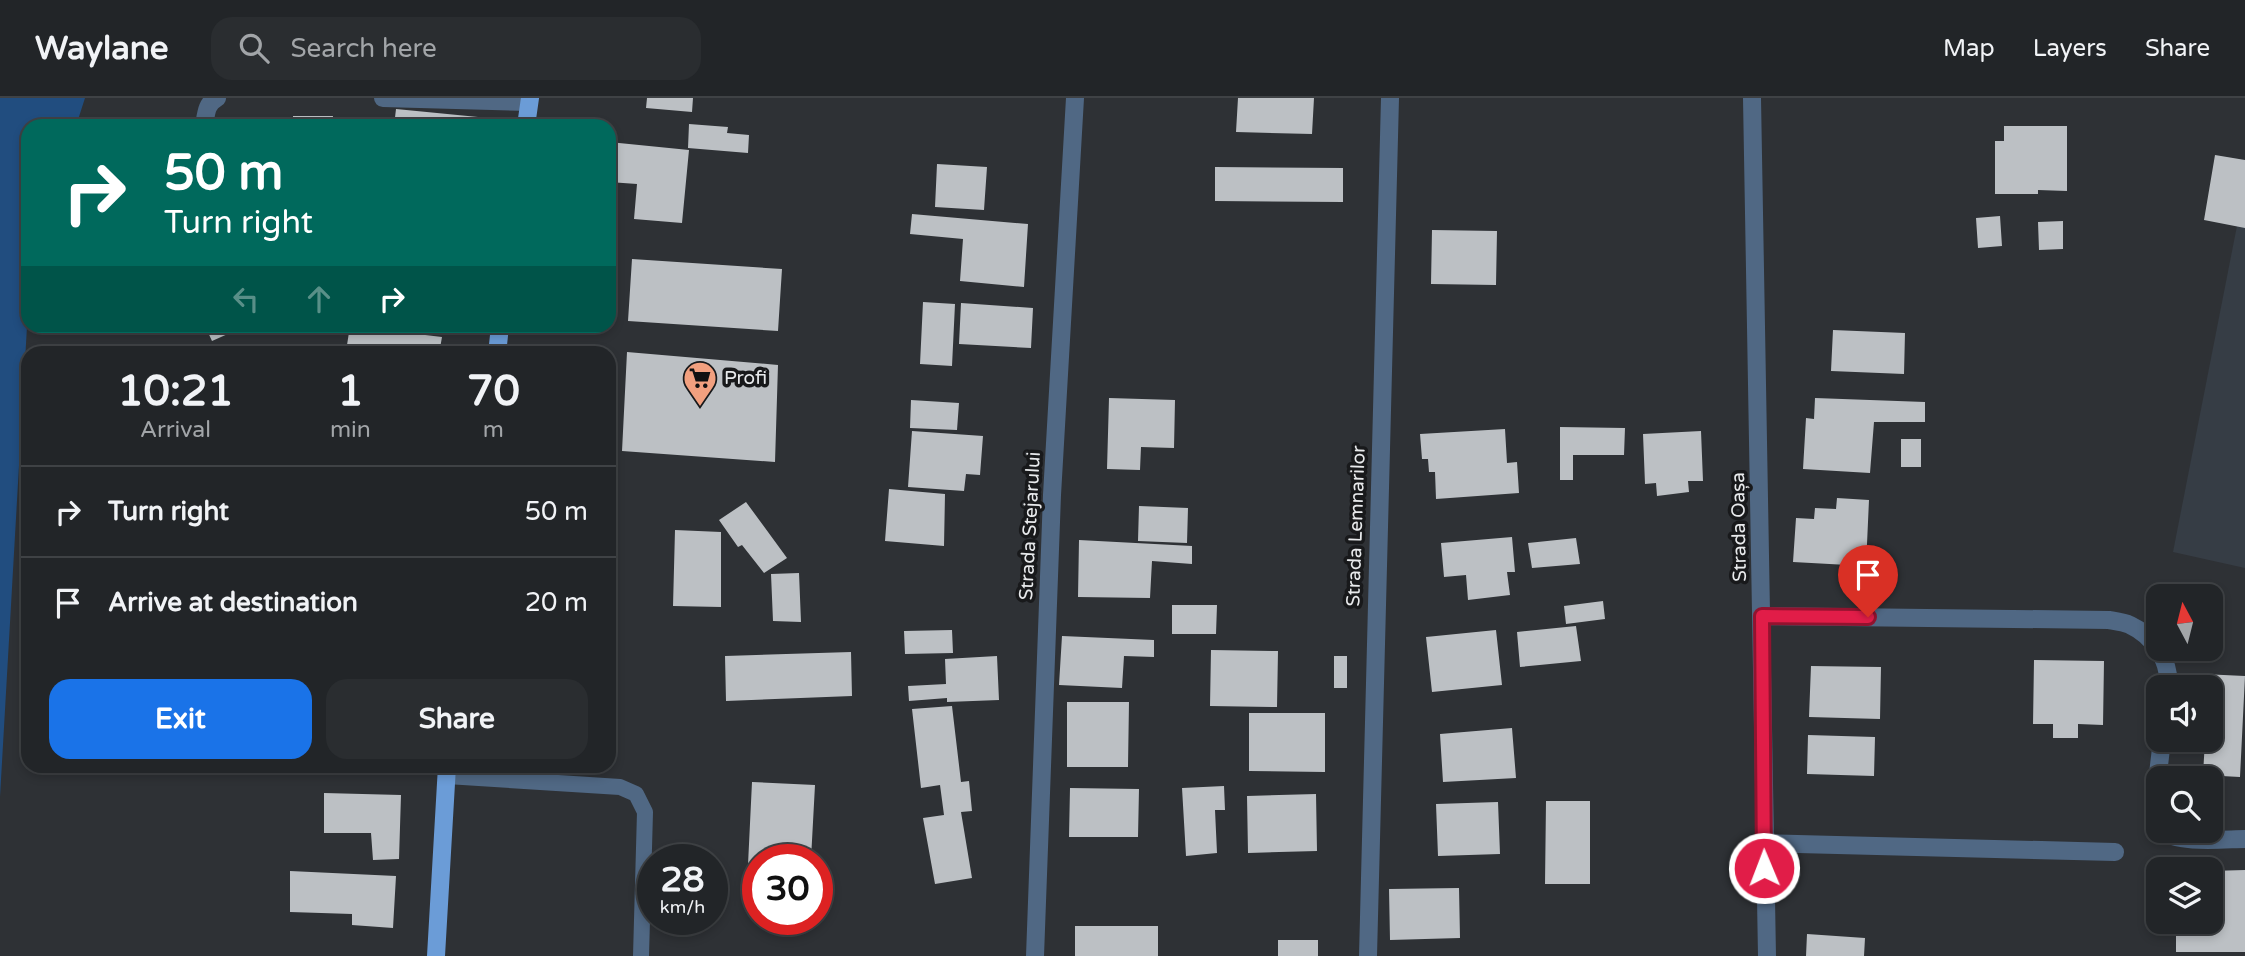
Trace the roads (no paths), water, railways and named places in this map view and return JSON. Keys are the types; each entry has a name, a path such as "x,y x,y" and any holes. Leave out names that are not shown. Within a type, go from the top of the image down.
{"main road":[{"path":"527,119 529,100"},
{"path":"436,956 447,773"}],"street":[{"path":"205,119 206,109 211,101 217,98"},
{"path":"383,98 529,100"},
{"name":"Strada Stejarului","path":"1035,956 1052,495 1075,98"},
{"name":"Strada Lemnarilor","path":"1368,956 1390,98"},
{"name":"Strada Oașa","path":"1752,98 1767,956"},
{"path":"1762,616 2109,620 2129,624 2148,638 2164,657 2169,675"},
{"path":"2223,839 2245,839"},
{"path":"1763,843 2116,852"}],"lane":[{"path":"469,773 620,787 636,794 645,812 640,956"}],"place":[{"name":"Profi","path":"700,408"}]}
